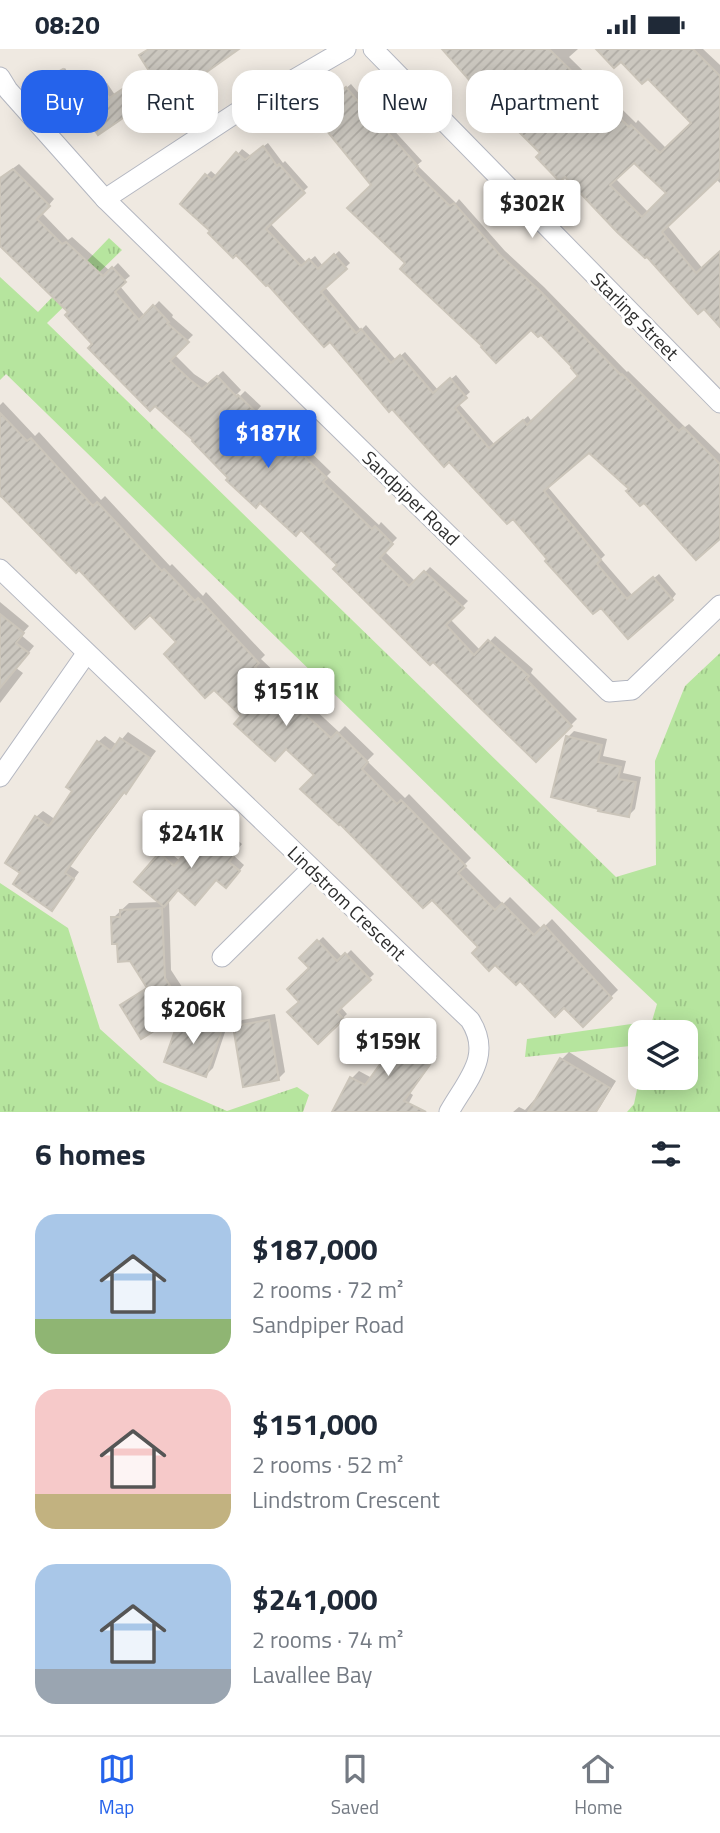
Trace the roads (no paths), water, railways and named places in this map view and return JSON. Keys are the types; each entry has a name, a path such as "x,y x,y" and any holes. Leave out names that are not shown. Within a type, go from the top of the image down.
{"street":[{"path":"105,199 236,113 346,49"},
{"name":"Starling Street","path":"373,49 720,403"},
{"name":"Sandpiper Road","path":"0,77 8,90 105,199 609,692 632,690 720,605"},
{"name":"Lindstrom Crescent","path":"0,569 470,1020 480,1043 474,1069 449,1112"},
{"path":"0,777 86,654"},
{"path":"222,957 311,869"}]}
